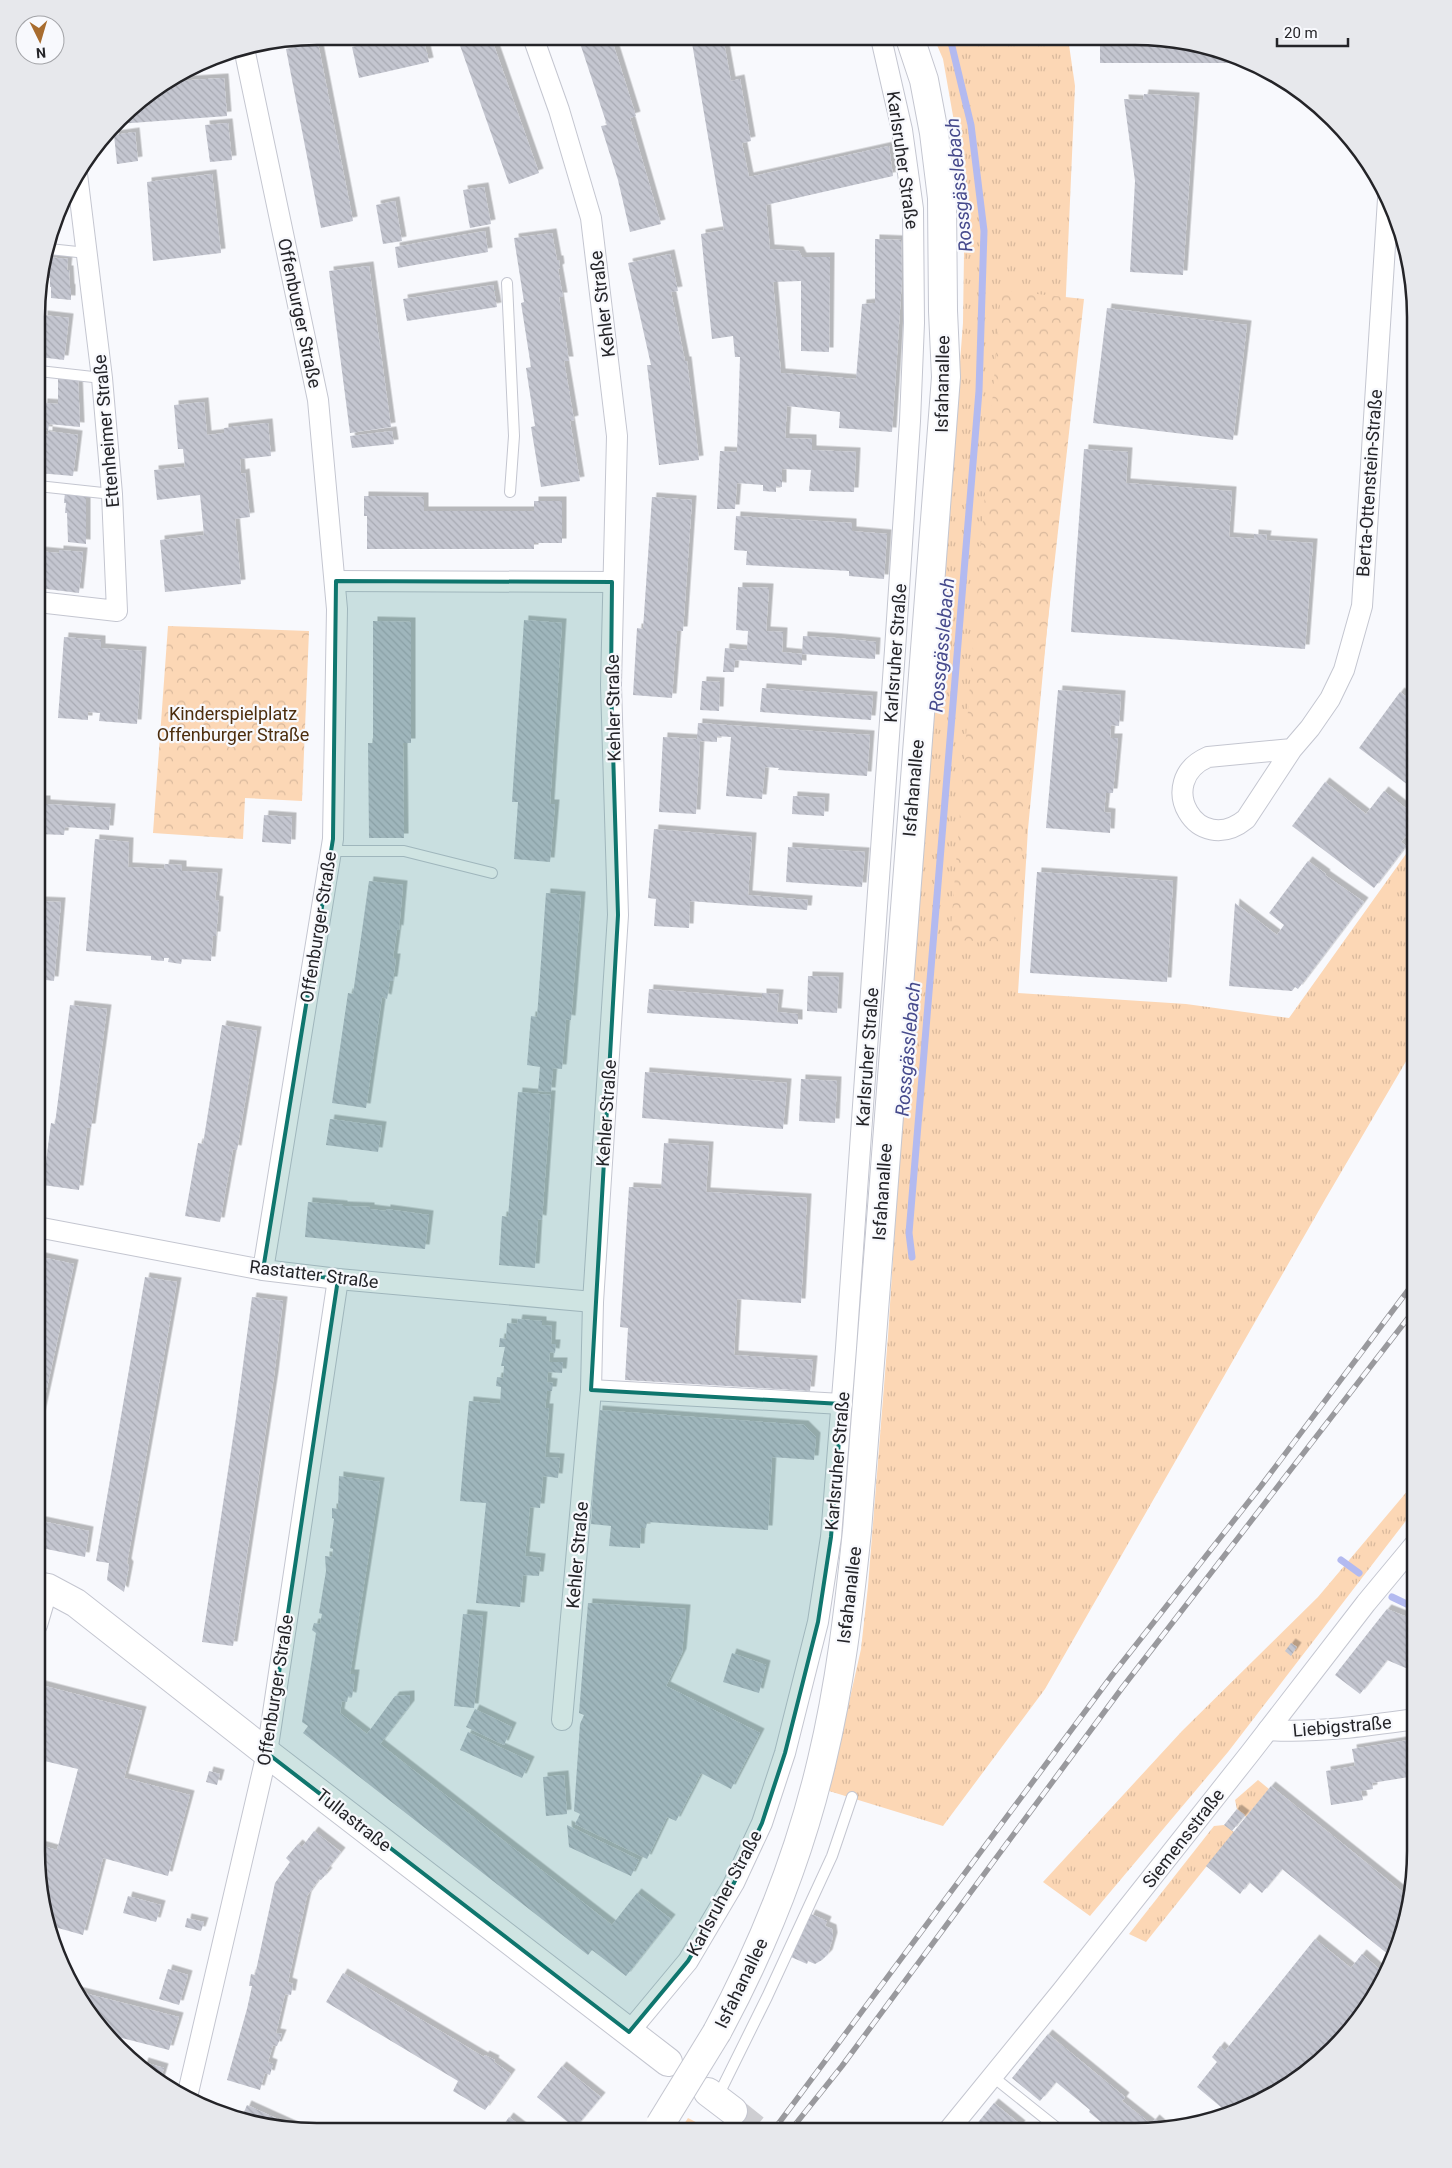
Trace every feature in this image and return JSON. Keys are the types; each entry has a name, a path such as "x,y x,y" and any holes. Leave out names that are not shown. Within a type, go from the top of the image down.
{"main road":[{"name":"Isfahanallee","path":"661,2123 718,2032 758,1952 801,1835 822,1760 843,1646 857,1531 946,377 942,310 942,198 934,133 924,80 912,45"},
{"name":"Tullastraße","path":"45,1588 76,1603 267,1753 668,2062"}],"street":[{"name":"Kehler Straße","path":"536,45 559,110 591,218 617,436 610,685 618,915 593,1302 592,1390 562,1720"},
{"name":"Karlsruher Straße","path":"629,2032 688,1961 734,1883 762,1823 785,1753 818,1622 831,1537 895,650 910,421 914,323 913,209 902,130 883,45"},
{"name":"Offenburger Straße","path":"245,54 318,400 336,581 333,829 331,851 263,1270"},
{"name":"Ettenheimer Straße","path":"45,603 117,611 112,494 102,378 79,186"},
{"name":"Berta-Ottenstein-Straße","path":"1292,748 1208,757 1195,763 1183,784 1182,802 1189,816 1201,826 1218,831 1236,827 1246,819 1292,748 1310,728 1330,699 1344,670 1362,606 1387,215"},
{"path":"336,581 612,582"},
{"name":"Rastatter Straße","path":"45,1229 263,1270 338,1279 593,1302"},
{"name":"Offenburger Straße","path":"188,2091 267,1753 338,1279"},
{"path":"592,1390 842,1404"},
{"name":"Siemensstraße","path":"954,2123 1062,1991 1366,1603 1407,1554"},
{"name":"Liebigstraße","path":"1268,1730 1290,1732 1341,1729 1407,1720"}],"lane":[{"path":"53,249 87,253"},
{"path":"507,283 514,436 510,492"},
{"path":"45,372 102,378"},
{"path":"45,487 112,494"},
{"path":"331,851 404,851 492,873"},
{"path":"719,2101 832,1856 852,1797"},
{"path":"992,2076 1051,2123"}],"highlighted area":[{"path":"336,581 612,582 611,685 618,915 591,1390 842,1404 831,1537 818,1622 785,1753 762,1823 734,1883 688,1961 629,2032 267,1753 338,1279 263,1270 333,839"}],"green space":[{"path":"937,45 1069,45 1075,86 1055,546 1028,829 1018,993 1186,1004 1289,1018 1407,853 1407,1060 1045,1689 943,1826 829,1791 861,1649 868,1586 888,1336 904,1084 963,323 965,184 943,59"},
{"path":"1001,290 1084,299 1012,942 950,940"},
{"name":"Kinderspielplatz Offenburger Straße","path":"168,626 309,631 302,801 245,798 243,839 153,833"},
{"path":"1407,1491 1407,1519 1228,1752 1090,1916 1043,1882 1182,1731 1318,1597"},
{"path":"1258,1780 1269,1789 1246,1817 1237,1809 1235,1800"},
{"path":"1224,1825 1234,1832 1146,1942 1129,1934 1214,1826"},
{"path":"688,2118 698,2123 685,2123"}],"building":[{"path":"318,45 353,221 321,228 286,49"},
{"path":"360,45 425,45 429,62 359,78 352,47"},
{"path":"460,45 494,45 539,173 509,184"},
{"path":"581,45 614,45 636,116 630,118 661,224 630,232 618,180 601,126 607,125"},
{"path":"692,45 724,45 731,81 740,79 751,141 742,143 749,177 889,146 893,176 766,205 770,249 799,251 802,257 830,257 829,352 801,351 801,281 773,282 781,373 856,379 862,304 875,303 875,239 901,240 902,279 892,432 839,428 840,412 787,406 785,438 812,439 812,450 856,452 854,492 809,491 811,470 782,469 782,487 776,486 776,492 763,491 763,485 737,483 735,509 717,509 720,451 737,452 740,357 735,357 733,336 712,339 701,234 724,230"},
{"path":"1100,45 1135,45 1188,50 1232,63 1100,63"},
{"path":"224,78 227,116 127,123 152,101 182,81"},
{"path":"1144,94 1195,97 1183,275 1130,272 1135,181 1124,99 1143,100"},
{"path":"228,123 232,160 210,162 205,125"},
{"path":"135,132 138,161 117,164 114,137 116,135"},
{"path":"212,174 221,253 153,261 147,182"},
{"path":"484,187 491,224 470,228 463,190"},
{"path":"395,201 402,241 383,244 376,205"},
{"path":"485,231 488,252 398,268 395,247"},
{"path":"552,233 560,268 558,269 563,297 559,297 569,361 564,361 574,420 570,421 580,481 541,487 531,427 535,426 526,368 531,367 521,303 524,302 514,238"},
{"path":"670,254 678,291 671,292 685,361 687,361 699,460 659,465 647,365 651,365 628,263"},
{"path":"52,257 68,259 67,270 69,270 71,300 51,298 50,278 48,278"},
{"path":"369,266 391,427 350,433 329,271"},
{"path":"493,285 497,307 407,321 403,299"},
{"path":"1107,308 1247,325 1233,440 1093,423"},
{"path":"45,315 69,318 64,360 45,358"},
{"path":"58,376 78,377 80,427 49,424 48,431 45,431 45,403 58,404"},
{"path":"204,402 207,435 224,433 224,428 268,423 271,456 240,459 241,474 245,473 250,517 235,519 241,584 165,592 160,540 204,535 200,495 157,500 154,470 185,467 183,449 178,449 174,405"},
{"path":"48,431 78,435 73,476 45,474 45,435 48,435"},
{"path":"392,431 394,444 352,448 350,436"},
{"path":"1084,449 1128,452 1126,483 1232,491 1229,537 1254,539 1254,534 1267,535 1266,540 1313,543 1305,649 1071,632"},
{"path":"65,492 86,494 86,544 68,542 67,513 65,513 66,503 64,503"},
{"path":"364,496 424,497 424,511 534,511 534,501 562,501 562,543 534,543 534,549 367,549 367,516 364,516"},
{"path":"652,497 692,500 683,631 677,631 672,698 633,695 637,628 643,629"},
{"path":"736,516 852,523 852,531 887,534 884,579 849,576 849,571 746,565 747,551 734,550"},
{"path":"59,550 83,552 79,593 45,589 45,552 59,553"},
{"path":"738,587 769,588 766,631 783,632 782,652 802,654 802,665 735,660 734,672 723,672 725,648 747,650 748,631 736,630"},
{"path":"524,620 562,623 550,804 555,804 550,862 514,859 518,802 512,802"},
{"path":"373,621 411,622 411,743 403,743 404,838 369,838 368,743 373,743"},
{"path":"803,636 876,642 875,659 802,654"},
{"path":"64,637 101,640 101,648 142,651 137,724 99,721 100,713 88,712 88,720 58,718"},
{"path":"702,681 720,682 719,711 700,710"},
{"path":"762,688 873,696 871,720 760,712"},
{"path":"1058,690 1121,695 1119,726 1111,725 1110,738 1118,738 1113,793 1106,793 1104,812 1111,813 1110,833 1046,828"},
{"path":"1400,692 1407,697 1407,784 1359,748"},
{"path":"698,723 870,735 867,776 778,770 779,768 765,767 762,799 726,796 731,737 717,736 717,742 700,741 696,814 659,812 663,737 697,739"},
{"path":"1325,782 1366,814 1384,791 1407,809 1407,835 1401,842 1406,846 1374,888 1292,826"},
{"path":"793,796 825,798 824,816 792,814"},
{"path":"45,800 46,804 111,808 109,830 65,827 64,835 45,834"},
{"path":"264,815 292,817 291,844 262,842"},
{"path":"654,829 752,837 748,895 808,900 807,910 690,901 689,928 654,926 656,899 648,898"},
{"path":"95,839 129,842 128,867 164,869 165,864 182,865 182,871 218,873 215,900 219,901 216,936 213,936 211,961 182,959 181,964 168,962 169,958 164,958 164,961 151,960 151,956 86,951"},
{"path":"788,847 865,852 862,887 786,882"},
{"path":"1308,861 1364,902 1298,989 1295,987 1292,991 1229,986 1235,903 1277,935 1284,925 1269,913"},
{"path":"1037,872 1173,881 1167,982 1030,973"},
{"path":"369,881 403,885 399,930 397,929 393,958 396,958 393,981 390,981 387,999 382,997 366,1108 332,1103 348,993 353,994"},
{"path":"546,893 581,896 571,1020 566,1019 562,1069 553,1068 551,1092 538,1091 540,1067 527,1065 531,1016 537,1017"},
{"path":"45,901 61,902 54,981 45,980"},
{"path":"808,976 839,977 837,1013 807,1011"},
{"path":"649,989 762,998 762,993 779,994 777,1012 798,1014 798,1024 647,1013"},
{"path":"70,1005 107,1009 91,1128 87,1128 79,1190 45,1185 45,1170 51,1123 55,1124"},
{"path":"222,1025 257,1031 237,1150 233,1149 220,1222 185,1216 198,1143 203,1144"},
{"path":"645,1072 787,1083 783,1129 642,1118"},
{"path":"801,1079 837,1081 835,1123 799,1121"},
{"path":"518,1092 551,1095 542,1220 538,1219 535,1268 499,1265 502,1216 508,1217"},
{"path":"330,1119 382,1126 378,1152 326,1145"},
{"path":"664,1143 709,1146 706,1192 807,1198 801,1303 737,1299 734,1355 813,1360 810,1391 625,1380 628,1328 620,1327 629,1187 661,1189"},
{"path":"308,1202 370,1207 370,1209 386,1211 386,1209 429,1215 425,1249 305,1237"},
{"path":"45,1258 74,1264 45,1397"},
{"path":"145,1277 177,1282 127,1563 129,1566 124,1592 107,1580 109,1563 96,1561"},
{"path":"252,1297 283,1301 274,1376 233,1646 202,1642 236,1418"},
{"path":"518,1319 542,1321 542,1325 552,1326 551,1344 556,1344 555,1353 550,1352 549,1362 563,1362 562,1373 548,1372 547,1382 553,1383 552,1391 547,1391 545,1408 549,1408 545,1457 560,1458 558,1478 543,1476 540,1508 530,1507 525,1556 541,1558 539,1576 523,1575 520,1607 476,1603 486,1503 460,1501 469,1401 500,1404 501,1387 496,1386 497,1377 503,1378 504,1366 501,1366 505,1347 499,1347 500,1338 506,1339 507,1323 517,1324"},
{"path":"598,1410 804,1425 816,1437 814,1460 772,1457 768,1530 647,1522 646,1528 641,1528 640,1548 609,1546 611,1526 591,1524"},
{"path":"339,1476 380,1482 350,1674 355,1674 352,1697 348,1696 347,1702 342,1701 340,1713 367,1734 395,1696 410,1695 410,1705 380,1744 612,1925 637,1893 671,1919 626,1976 592,1950 588,1955 303,1733 308,1726 302,1722 316,1633 312,1630 314,1623 320,1624 322,1614 319,1613 326,1571 325,1556 332,1557 333,1549 330,1548 334,1519 332,1518 332,1508 338,1509"},
{"path":"45,1522 89,1531 85,1557 45,1549"},
{"path":"588,1603 686,1609 682,1653 666,1686 760,1733 731,1789 701,1773 676,1821 667,1817 647,1859 575,1824 580,1814 574,1811 580,1724 584,1715 579,1713"},
{"path":"1387,1609 1407,1617 1407,1669 1387,1660 1360,1694 1335,1675"},
{"path":"463,1614 483,1616 474,1708 454,1706"},
{"path":"1291,1643 1297,1647 1291,1656 1285,1651"},
{"path":"732,1653 766,1665 759,1693 723,1682"},
{"path":"45,1686 142,1711 124,1778 190,1795 168,1876 103,1858 83,1935 56,1927 47,1886 45,1851 45,1847 57,1850 78,1769 45,1761"},
{"path":"475,1709 512,1727 504,1745 466,1727"},
{"path":"468,1732 530,1761 522,1778 460,1750"},
{"path":"1407,1740 1407,1777 1372,1783 1373,1789 1361,1791 1363,1800 1331,1805 1326,1771 1355,1766 1352,1749"},
{"path":"209,1771 220,1774 217,1785 206,1782"},
{"path":"564,1775 567,1814 546,1816 543,1777"},
{"path":"1271,1786 1404,1893 1398,1921 1387,1953 1282,1869 1262,1893 1249,1882 1240,1894 1206,1866"},
{"path":"1237,1809 1245,1815 1232,1831 1224,1825"},
{"path":"567,1825 639,1860 631,1876 569,1847"},
{"path":"314,1831 341,1852 326,1871 328,1872 321,1880 319,1879 307,1896 288,1982 293,1984 291,1995 285,1994 276,2033 282,2034 277,2046 273,2045 268,2062 273,2064 270,2075 265,2073 260,2090 227,2080 247,2009 252,1986 249,1986 251,1974 255,1975 275,1883 290,1862 286,1858 298,1844 302,1847"},
{"path":"128,1896 161,1905 156,1922 123,1913"},
{"path":"811,1914 827,1921 825,1926 832,1929 833,1937 828,1954 815,1964 808,1961 807,1964 791,1957"},
{"path":"187,1918 204,1922 201,1931 185,1927"},
{"path":"1315,1939 1351,1968 1362,1954 1380,1969 1371,1987 1351,2016 1314,2055 1271,2087 1223,2109 1197,2087 1217,2062 1212,2057 1220,2046 1225,2051"},
{"path":"168,1969 188,1975 179,2005 159,1999"},
{"path":"343,1973 484,2057 485,2055 495,2060 494,2062 511,2074 485,2110 453,2091 458,2081 326,2002"},
{"path":"85,1993 179,2017 169,2050 120,2038 101,2016"},
{"path":"1048,2034 1125,2097 1122,2101 1149,2122 1102,2123 1089,2112 1090,2110 1056,2082 1040,2101 1012,2078"},
{"path":"147,2063 164,2068 162,2074"},
{"path":"562,2066 601,2097 579,2123 569,2123 537,2097"},
{"path":"994,2103 1019,2123 978,2123"},
{"path":"247,2105 282,2121 264,2118 244,2113"},
{"path":"509,2117 517,2123 505,2123"}],"waterway":[{"name":"Rossgässlebach","path":"912,1257 909,1233 979,391 984,231 971,125 952,45"},
{"name":"Rossgässlebach","path":"1341,1560 1359,1573"},
{"name":"Rossgässlebach","path":"1392,1597 1407,1604"}],"tunnel":[{"path":"733,2111 748,2123"}],"railway":[{"path":"779,2123 1113,1674 1261,1486 1407,1292"},
{"path":"796,2123 842,2066 1122,1688 1407,1319"}]}
